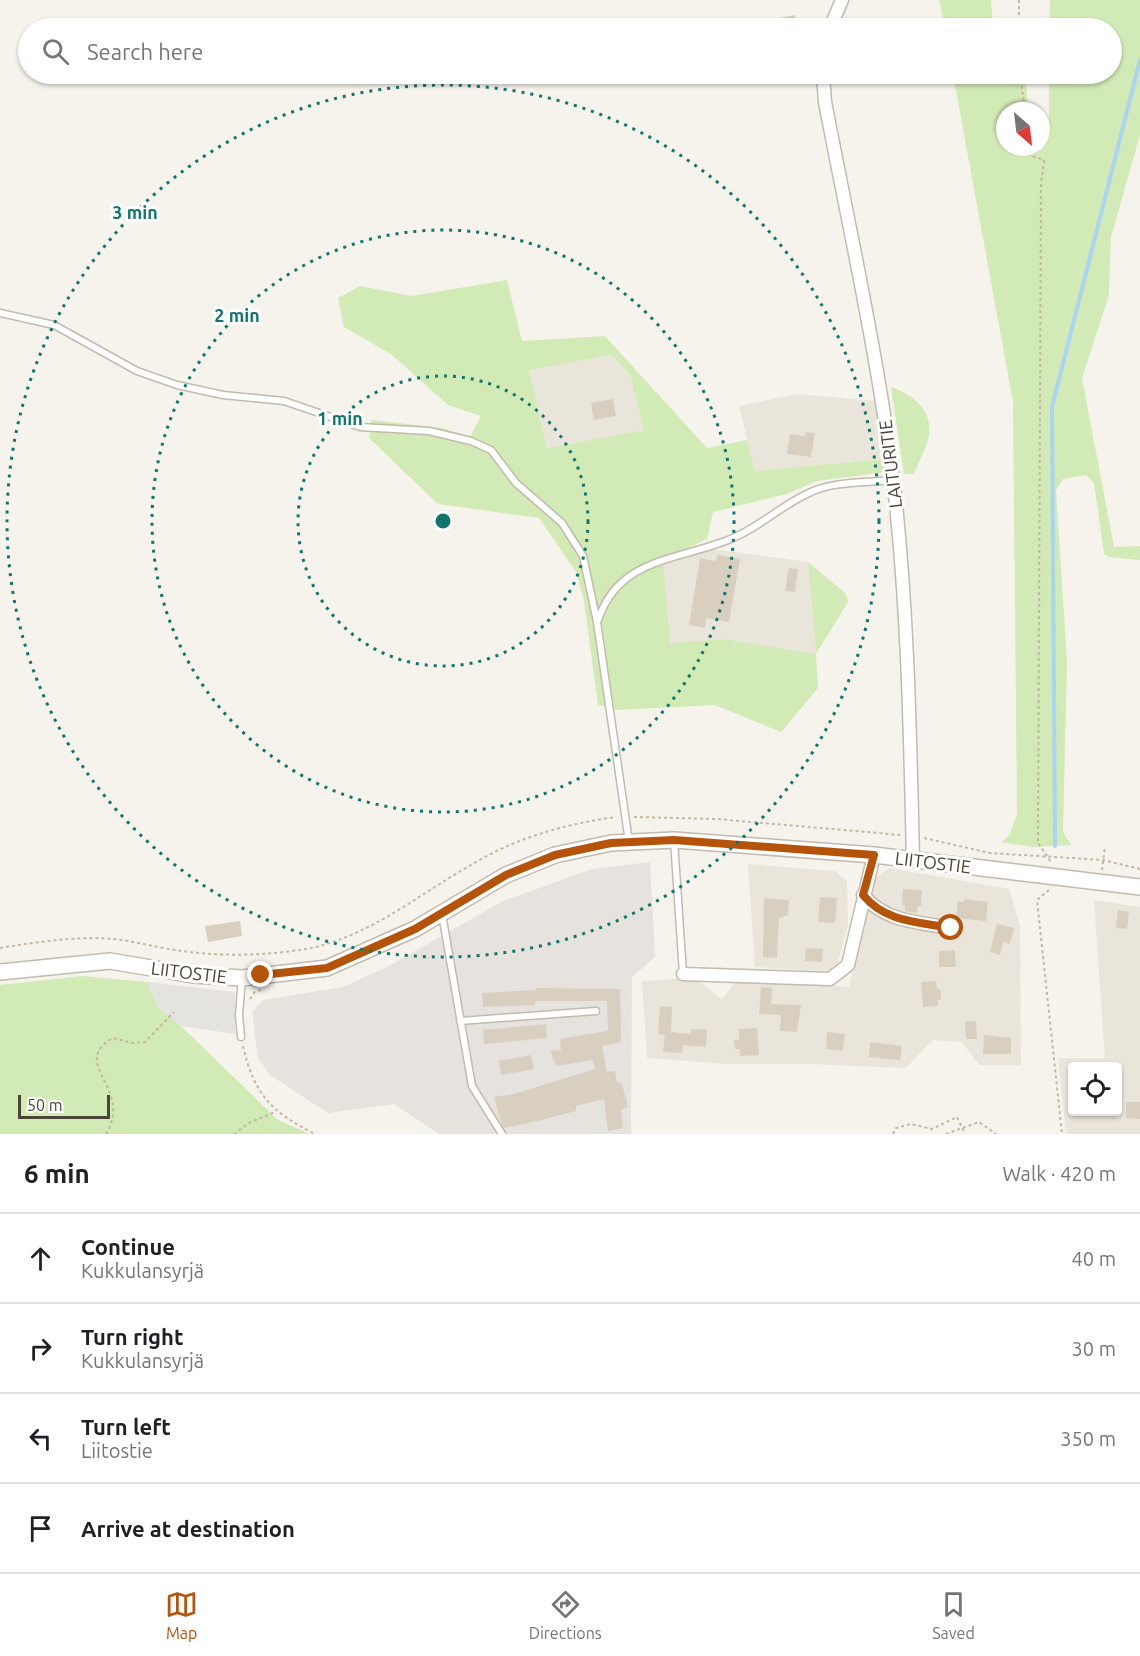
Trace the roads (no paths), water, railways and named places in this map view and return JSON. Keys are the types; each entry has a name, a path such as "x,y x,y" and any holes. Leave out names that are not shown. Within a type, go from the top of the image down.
{"street":[{"path":"834,18 842,0"},
{"name":"LAITURITIE","path":"824,84 825,102 881,393 893,480 909,663 913,860"},
{"name":"LIITOSTIE","path":"0,972 110,961 193,975 242,978 327,968 415,929 506,875 545,859 611,843 674,840 874,855 1140,886"},
{"path":"683,974 830,979 848,965 874,855"},
{"path":"863,895 874,909 891,917 951,928"}],"lane":[{"path":"0,313 54,325 137,371 177,386 223,395 284,401 360,428 429,431 471,441 491,450 516,483 562,523 584,556 597,622 629,842"},
{"path":"597,622 603,606 616,585 636,570 728,540 752,529 777,510 812,491 893,480"},
{"path":"674,840 683,974"},
{"path":"442,913 472,1086 502,1134"},
{"path":"241,1037 239,1015 242,978"},
{"path":"460,1021 596,1011"}],"waterway":[{"path":"1055,846 1052,407 1140,60"}]}
